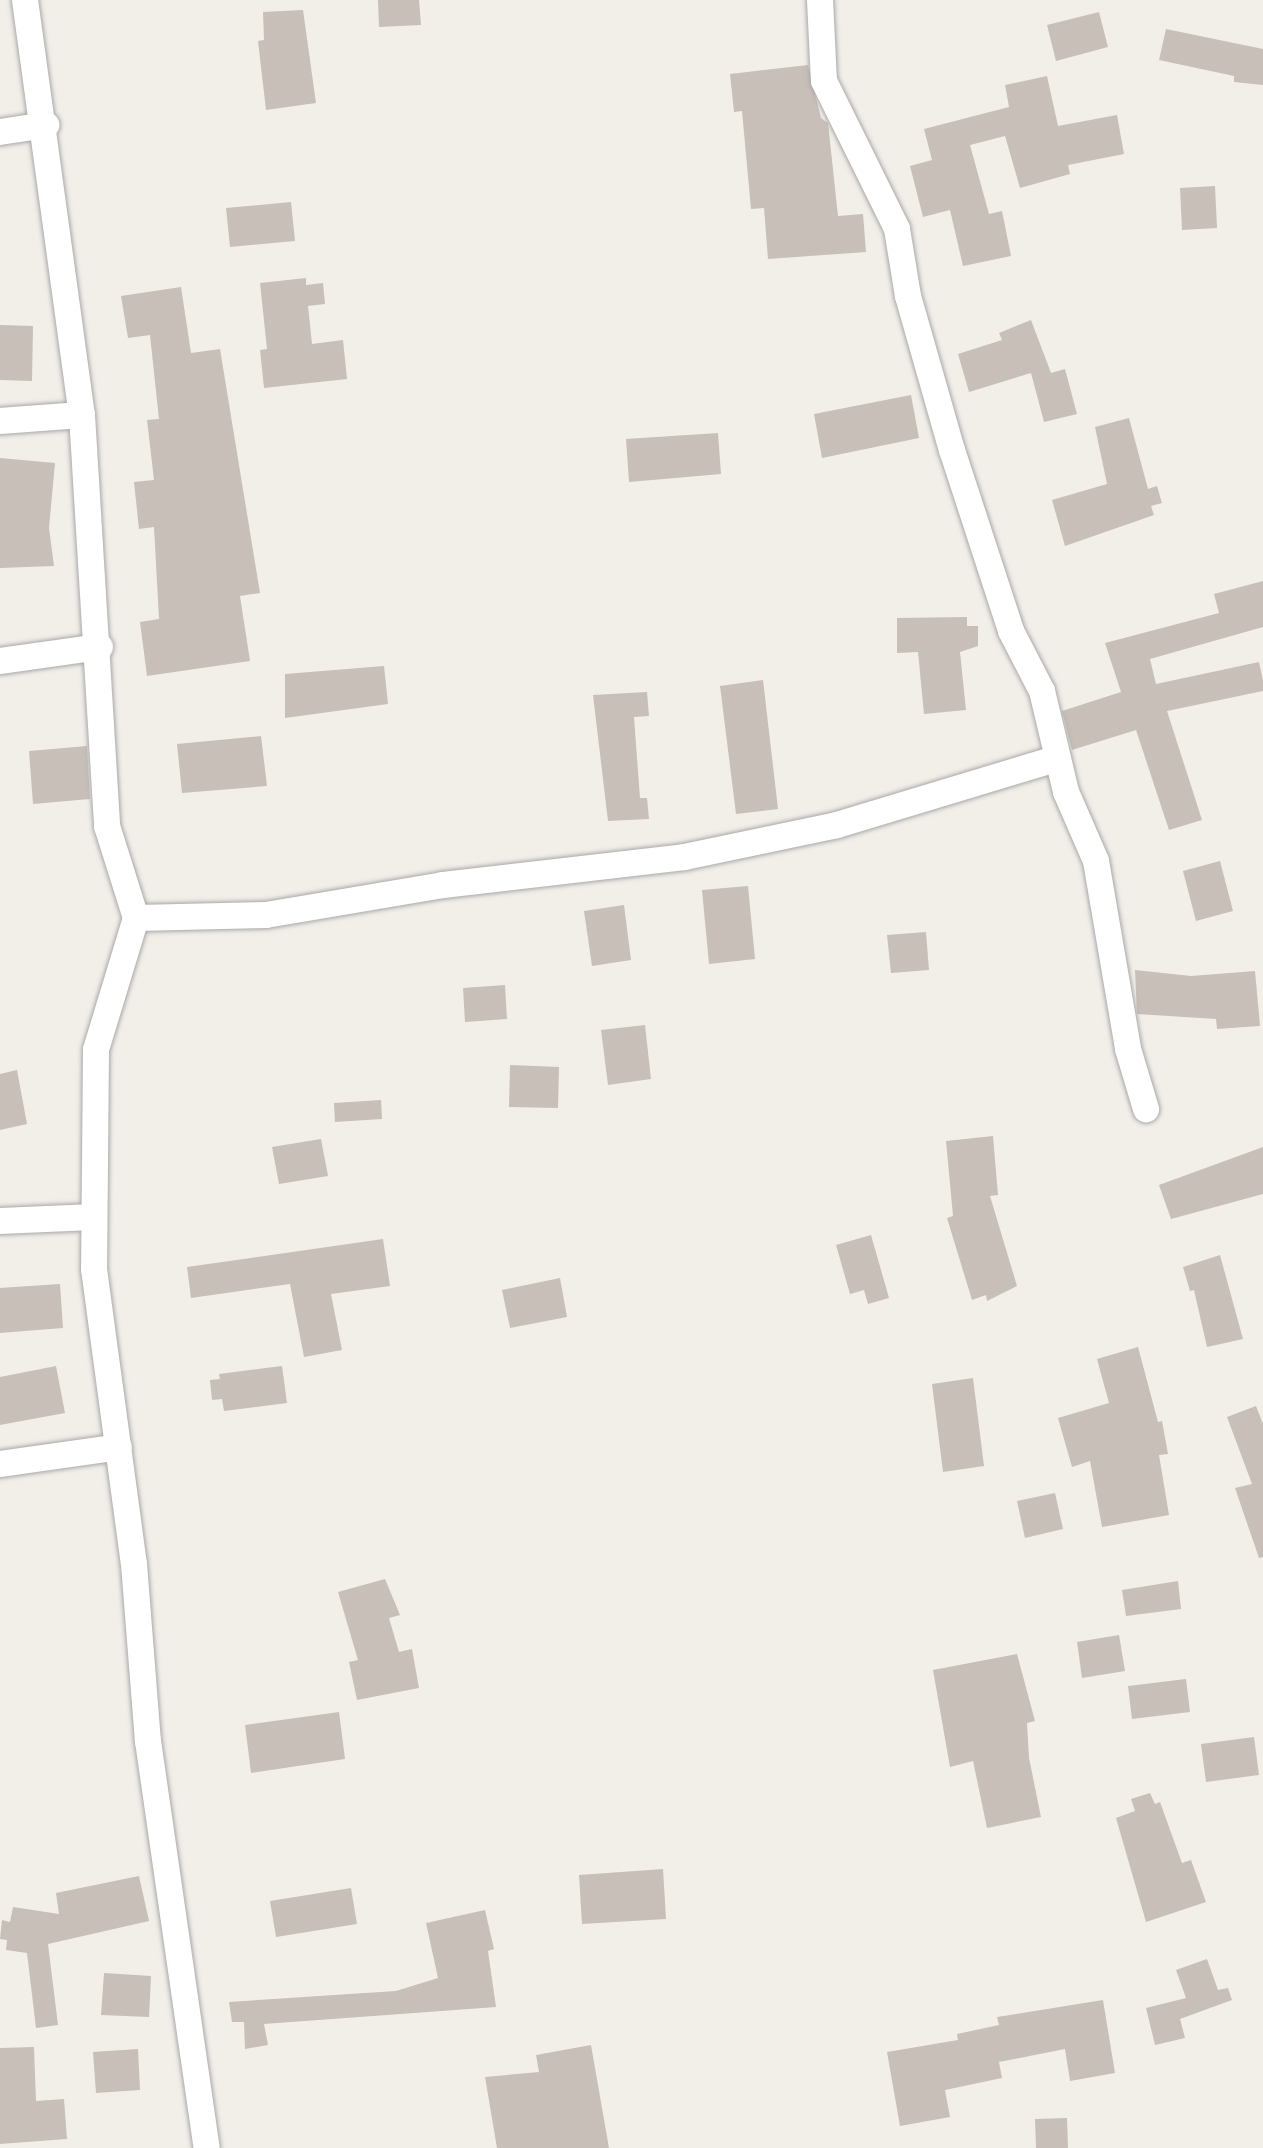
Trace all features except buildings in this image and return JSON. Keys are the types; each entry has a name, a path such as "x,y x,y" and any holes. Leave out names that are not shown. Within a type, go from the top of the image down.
{"street":[{"path":"25,0 46,124 82,415 100,647 107,826 136,918 96,1050 92,1217 148,1741 207,2148"},
{"path":"820,0 824,81 897,229 905,283 952,450 1011,631 1042,691 1056,759 1096,861 1128,1049 1146,1108"},
{"path":"0,132 46,124"},
{"path":"0,421 82,415"},
{"path":"0,661 100,647"},
{"path":"136,918 266,915 443,885 684,857 837,825 1056,759"},
{"path":"0,1221 92,1217"},
{"path":"0,1464 118,1447"}]}
